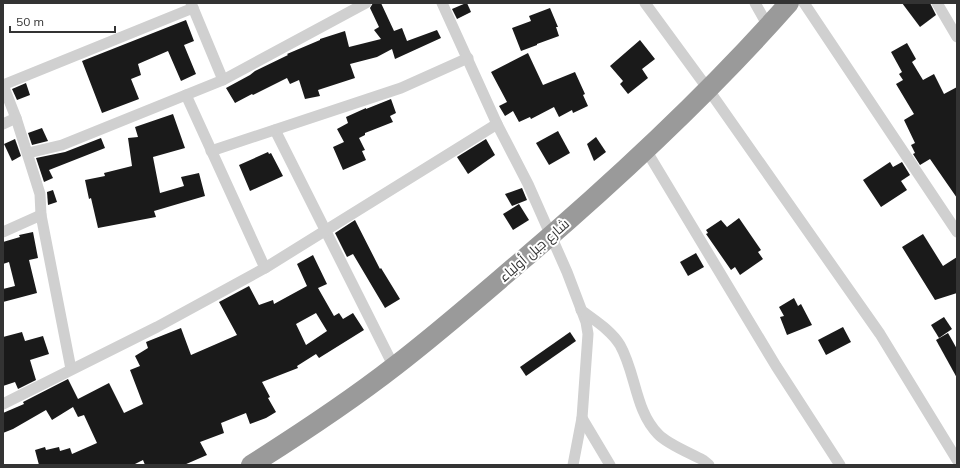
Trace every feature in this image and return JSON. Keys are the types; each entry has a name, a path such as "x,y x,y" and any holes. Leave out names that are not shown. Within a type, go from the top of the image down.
{"highway":[{"name":"شارع جبل أولياء","path":"251,465 286,443 394,367 550,237 646,150 708,89 789,3"}],"street":[{"path":"28,153 62,145 223,80 366,3"},
{"path":"442,3 498,124 528,184 550,237 567,272 586,322 588,334 582,418 573,465"},
{"path":"645,3 708,89 880,334 957,460"},
{"path":"755,3 768,26"},
{"path":"804,3 957,232"},
{"path":"937,3 957,37"},
{"path":"71,370 41,215 40,194 28,153 3,85 192,6 223,80"},
{"path":"211,151 401,88 468,58"},
{"path":"186,95 265,268"},
{"path":"3,124 16,118"},
{"path":"3,404 157,327 265,268 498,124"},
{"path":"275,130 394,367"},
{"path":"646,150 776,366 840,465"},
{"path":"3,232 41,215"},
{"path":"581,310 604,328 620,344 633,377 646,419 658,435 703,460 709,465"},
{"path":"582,418 610,465"}],"building":[{"path":"373,3 381,3 394,31 402,28 407,41 437,30 441,38 395,59 392,49 377,57 350,64 355,78 318,90 320,96 305,99 299,80 290,84 287,78 235,103 226,88 255,71 288,55 287,54 320,39 345,31 349,47 381,39 374,30 379,27 370,8"},
{"path":"466,3 471,12 457,19 452,9"},
{"path":"902,3 930,3 936,15 920,27"},
{"path":"550,8 558,27 556,27 559,36 521,51 512,28 531,21 529,16"},
{"path":"186,20 194,41 184,45 196,74 181,81 168,51 138,64 141,75 131,79 139,99 102,113 82,61"},
{"path":"640,40 655,59 642,69 648,78 628,94 620,84 623,81 610,66"},
{"path":"907,43 916,59 912,62 923,80 934,74 944,94 957,87 957,198 930,159 920,165 913,154 915,153 911,145 915,143 904,120 914,114 896,84 903,80 899,74 902,72 891,52"},
{"path":"528,53 543,85 575,72 585,94 583,95 588,106 573,113 572,110 559,117 554,107 531,119 530,117 519,122 513,111 505,116 499,106 507,102 491,72"},
{"path":"26,83 30,95 17,100 12,89"},
{"path":"391,99 396,113 390,116 393,122 365,133 365,135 359,138 365,150 362,151 366,160 343,170 333,147 344,142 337,129 348,123 346,117"},
{"path":"173,114 185,148 153,157 160,193 184,186 181,177 199,173 205,196 154,211 156,217 98,228 85,180 105,176 104,173 132,166 128,138 138,137 135,127"},
{"path":"42,128 48,141 32,145 28,133"},
{"path":"558,131 570,153 549,165 536,143"},
{"path":"596,137 606,152 594,161 587,144"},
{"path":"101,138 105,148 49,170 53,178 44,182 36,158 65,152"},
{"path":"15,139 21,156 12,161 4,144"},
{"path":"486,139 495,155 468,174 457,157"},
{"path":"268,152 269,154 271,153 283,176 250,191 239,165"},
{"path":"890,162 893,167 902,162 910,175 901,181 907,190 881,207 863,180"},
{"path":"522,188 527,200 512,206 505,194"},
{"path":"53,190 57,202 48,205 47,192"},
{"path":"519,204 529,220 513,230 503,214"},
{"path":"739,218 761,250 758,252 763,259 740,275 735,267 731,270 706,234 708,233 706,230 721,220 727,227"},
{"path":"355,220 380,269 381,268 400,299 385,308 353,254 347,257 335,233"},
{"path":"33,232 38,258 29,260 37,293 3,302 3,289 15,286 9,262 3,264 3,242 20,237 19,235"},
{"path":"923,234 943,266 957,257 957,293 935,300 902,247"},
{"path":"696,253 704,267 688,276 680,262"},
{"path":"313,255 327,284 318,288 334,316 339,313 343,319 353,313 364,330 319,358 316,354 297,366 298,368 262,382 270,397 268,398 276,412 266,418 250,424 246,413 221,423 224,433 200,442 207,455 184,465 145,465 143,460 133,465 39,465 35,450 45,447 46,450 59,447 60,451 70,448 72,454 97,443 84,415 78,417 73,407 52,420 46,410 3,433 3,413 24,404 23,402 68,379 78,399 109,383 124,413 143,404 130,370 140,366 135,356 148,348 146,342 181,328 191,355 237,335 219,302 249,286 259,305 273,300 274,304 307,286 297,264","holes":["316,313 327,331 306,345 296,324"]},
{"path":"794,298 798,306 801,304 812,325 787,335 780,317 784,316 779,307"},
{"path":"944,317 952,329 939,338 931,325"},
{"path":"843,327 851,342 826,355 818,340"},
{"path":"22,332 25,341 43,336 49,354 30,360 36,380 18,389 15,382 3,386 3,337"},
{"path":"570,332 576,341 526,376 520,367"},
{"path":"948,333 957,349 957,378 936,340"}]}
